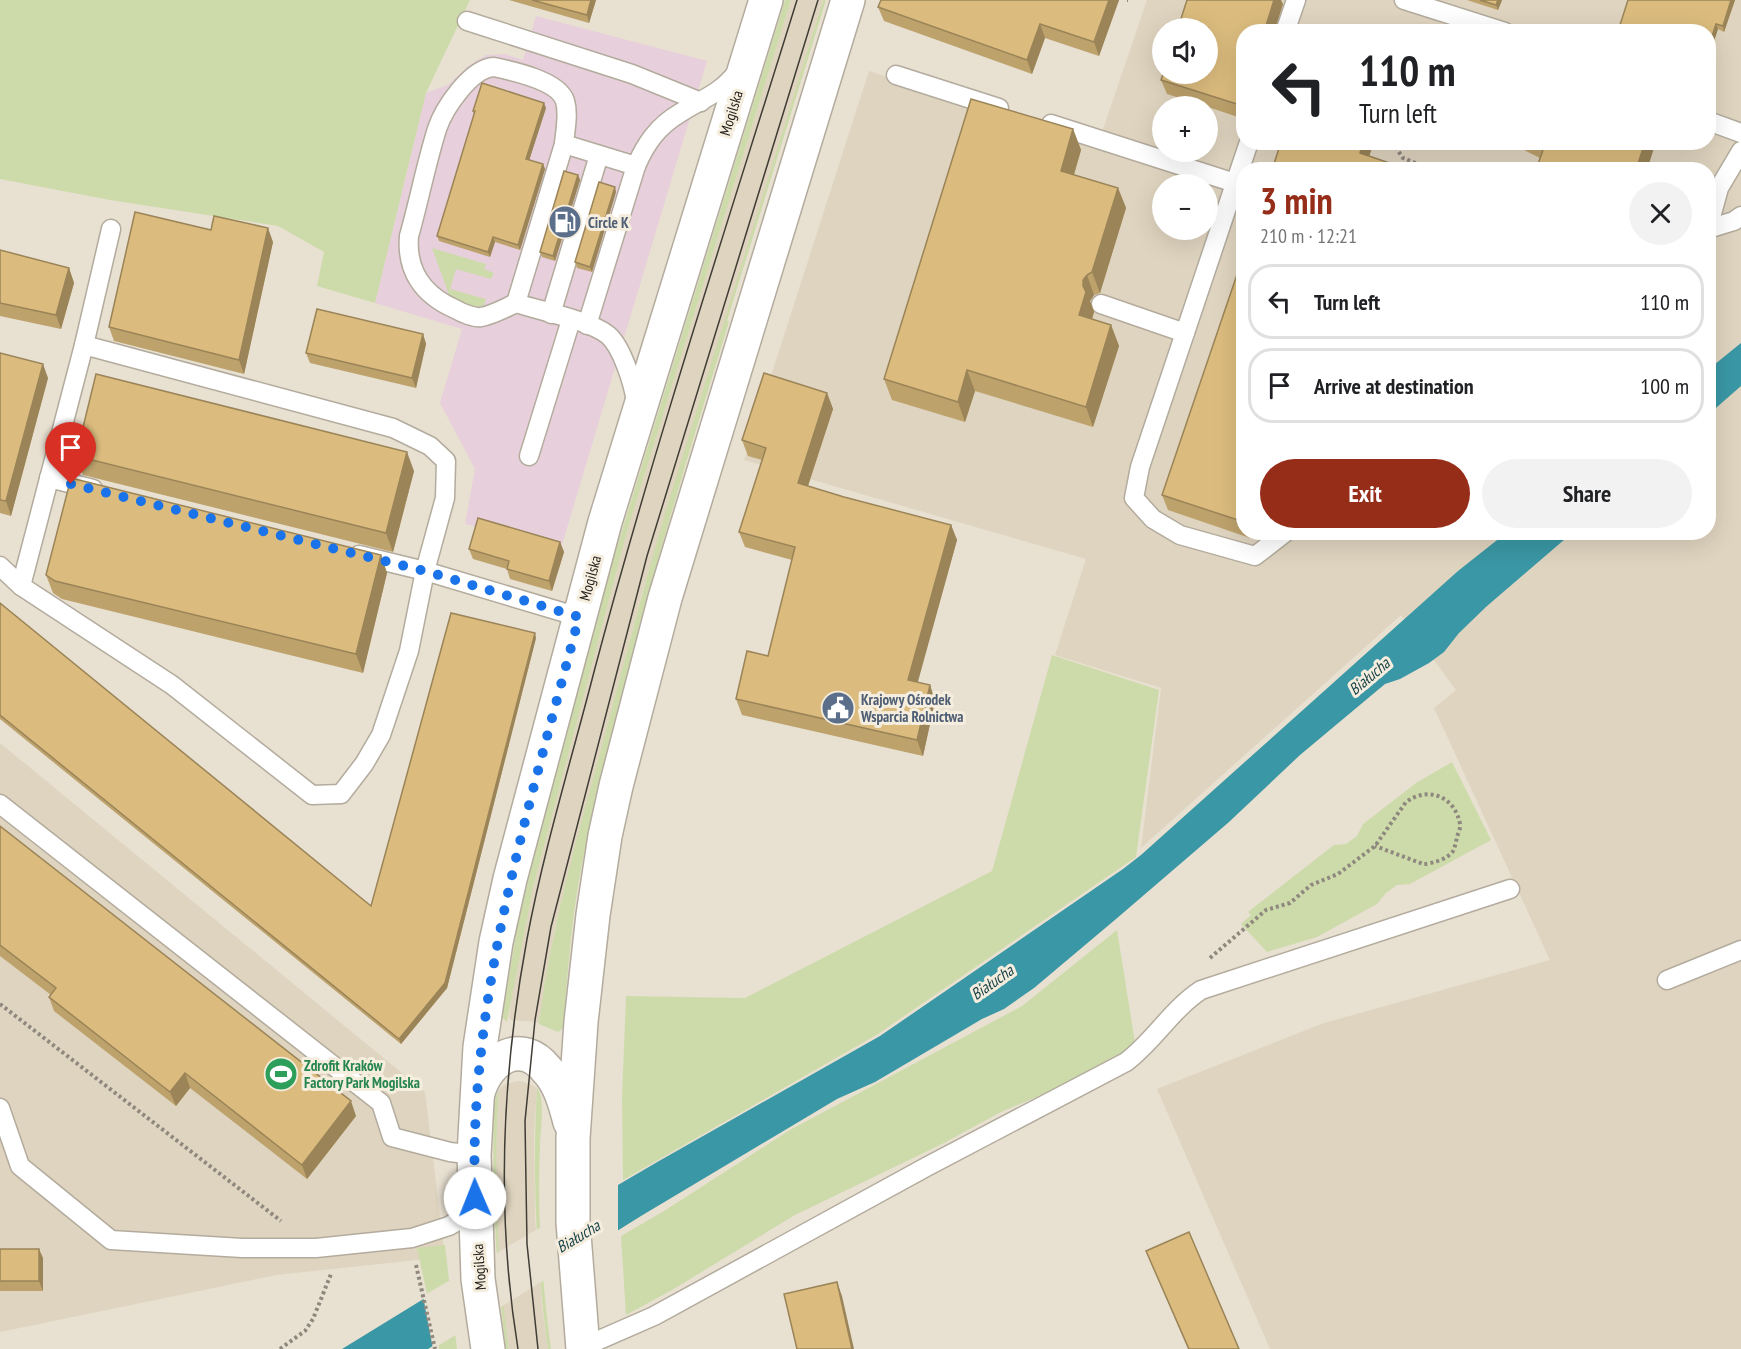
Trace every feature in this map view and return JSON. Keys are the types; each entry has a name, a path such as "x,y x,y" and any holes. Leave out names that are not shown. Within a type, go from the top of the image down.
{"main road":[{"name":"Mogilska","path":"488,1349 478,1279 474,1155 480,1047 496,942 510,879 579,617 637,418 766,0"},
{"path":"583,1348 573,1222 573,1142 581,1022 603,846 616,786 665,598 848,0"},
{"path":"476,1102 482,1081 497,1060 510,1054 531,1057 543,1064 556,1084 564,1102 573,1142"}],"lane":[{"path":"1288,24 1296,0"},
{"path":"1404,0 1480,24"},
{"path":"467,21 632,74 701,102"},
{"path":"529,456 645,147 654,134 680,112 723,88 742,66 751,51"},
{"path":"516,303 564,144 565,102 556,88 547,83 494,67 479,72 468,82 448,105 438,128 410,236 408,250 416,275 431,296 461,312 480,318 516,303 579,323 609,336 621,356 633,385 637,418"},
{"path":"896,75 1235,183"},
{"path":"1716,124 1741,133"},
{"path":"564,144 636,166"},
{"path":"1716,199 1719,188 1741,150"},
{"path":"550,314 599,154"},
{"path":"1236,180 1140,467 1134,498 1153,519 1180,535 1255,556 1276,540"},
{"path":"1716,227 1734,221 1741,216"},
{"path":"21,586 84,345 111,229"},
{"path":"1101,304 1185,333"},
{"path":"0,566 21,586 172,685 312,795 341,794 364,764 381,735 409,651 425,571 445,498 446,460 430,446 393,428 84,345"},
{"path":"49,478 106,492"},
{"path":"346,552 425,571 579,617"},
{"path":"0,804 381,1103 392,1137 450,1152 474,1155"},
{"path":"583,1348 654,1316 928,1166 1126,1062 1136,1055 1178,1008 1201,990 1510,889"},
{"path":"1667,980 1741,950"},
{"path":"0,1108 20,1166 111,1239 242,1248 342,1246 412,1238 449,1226 476,1210"}],"path":[{"path":"1398,150 1403,158 1413,162"},
{"path":"1244,928 1266,910 1290,903 1311,885 1338,874 1375,846 1411,798 1437,794 1453,806 1460,824 1453,851 1429,864 1423,864 1375,846"},
{"path":"0,1004 282,1222"},
{"path":"280,1349 305,1331 313,1319 342,1246"},
{"path":"415,1259 435,1349"}],"shaded area":[{"path":"791,0 823,0 642,593 555,928 539,1024 511,1020 509,1018 512,991 533,888 627,532"},
{"path":"1147,0 1741,0 1741,1349 1270,1349 1157,1089 1324,1023 1550,960 1434,708 1456,690 1401,615 1141,848 1161,688 1055,655 1086,559 744,460 869,71 1097,147"},
{"path":"536,16 707,61 561,548 465,524 475,469 440,403 462,329 375,303 426,93 448,85 467,67 486,55 505,54 523,60"},
{"path":"0,743 425,1092 445,1257 276,1275 0,1332"},
{"path":"519,1081 537,1088 534,1133 535,1218 548,1349 509,1349 503,1306 497,1245 495,1166 499,1090 505,1084"}],"green space":[{"path":"0,0 470,0 426,93 375,303 317,286 324,252 278,226 110,200 0,179"},
{"path":"785,0 791,0 627,532 533,888 507,1022 502,1017 518,923 612,563"},
{"path":"823,0 826,0 727,321 729,322 673,507 616,718 581,867 572,926 563,1028 558,1032 539,1024 556,923 572,856 666,510"},
{"path":"432,248 486,264 484,269 494,273 491,279 456,269 450,289 486,299 484,305 475,307 465,305 449,295"},
{"path":"1052,655 1159,690 1136,857 878,1034 623,1180 622,1097 626,996 745,998 992,871"},
{"path":"1452,762 1491,840 1410,884 1397,885 1377,904 1317,937 1267,952 1241,924 1251,915 1248,912 1334,845 1346,844 1357,836 1363,824 1416,783"},
{"path":"1117,930 1136,1049 1074,1081 1001,1112 942,1144 795,1215 672,1290 626,1315 621,1236 790,1130 1022,1006"},
{"path":"537,1088 542,1108 539,1172 541,1248 551,1349 548,1349 544,1316 536,1219"},
{"path":"499,1090 496,1155 497,1219 509,1349 506,1349 502,1318 495,1226 494,1102"},
{"path":"445,1245 457,1349 439,1349 417,1248"}],"water":[{"path":"1741,343 1741,386 1716,408 1716,363"},
{"name":"Białucha","path":"1497,540 1564,540 1487,606 1459,633 1444,652 1400,679 1385,684 1300,755 1229,822 1116,919 1034,988 1004,1009 982,1019 875,1082 837,1099 641,1216 428,1349 342,1349 659,1161 880,1036 1123,869 1458,571"}],"pier":[{"path":"618,1182 618,1234 433,1349 423,1296"}],"building":[{"path":"532,0 591,0 587,15"},
{"path":"881,0 1109,0 1094,42 1040,24 1027,60 878,7"},
{"path":"1187,0 1274,0 1266,24 1236,24 1236,104 1218,98 1218,96 1174,84 1218,84 1218,18 1181,18"},
{"path":"1480,0 1498,0 1496,5"},
{"path":"1628,0 1731,0 1723,26 1716,24 1620,24"},
{"path":"482,83 544,103 526,159 543,164 518,245 493,237 488,252 437,236"},
{"path":"971,99 1073,129 1061,171 1118,188 1092,272 1083,280 1086,292 1079,315 1111,325 1086,407 967,370 958,402 884,379"},
{"path":"1278,150 1361,150 1360,153 1386,162 1275,162"},
{"path":"1543,150 1642,150 1639,162 1539,162"},
{"path":"564,171 578,175 553,256 540,252"},
{"path":"599,182 615,187 590,267 575,262"},
{"path":"135,212 211,230 214,216 268,228 239,360 109,327"},
{"path":"0,250 69,268 56,315 0,303"},
{"path":"1236,278 1236,519 1162,495"},
{"path":"317,309 423,334 412,378 306,353"},
{"path":"0,353 43,364 6,501 0,500"},
{"path":"764,373 827,393 798,483 951,525 908,680 930,685 917,740 736,699 747,651 768,656 795,547 739,532 766,448 742,440"},
{"path":"96,374 407,452 386,533 76,456"},
{"path":"71,478 381,555 356,654 55,581 46,575"},
{"path":"478,518 560,542 549,581 507,569 509,561 469,549"},
{"path":"0,603 371,906 451,613 535,633 445,983 399,1039 0,715"},
{"path":"0,826 351,1101 302,1165 185,1073 170,1092 49,997 56,988 0,945"},
{"path":"1189,1232 1239,1349 1189,1349 1146,1251"},
{"path":"0,1249 39,1249 39,1281 0,1281"},
{"path":"837,1282 852,1349 797,1349 784,1294"}],"tram line":[{"path":"518,1349 507,1247 505,1144 512,1041 534,905 559,803 642,500 797,0"},
{"path":"538,1349 527,1244 525,1121 535,1020 551,927 647,556 818,0"}],"place":[{"name":"Circle K","path":"565,222"},
{"name":"Krajowy Ośrodek Wsparcia Rolnictwa","path":"838,708"},
{"name":"Zdrofit Kraków Factory Park Mogilska","path":"281,1074"}],"route":[{"path":"71,484 425,571 579,617 510,879 496,942 480,1047 474,1155 475,1198"}]}
